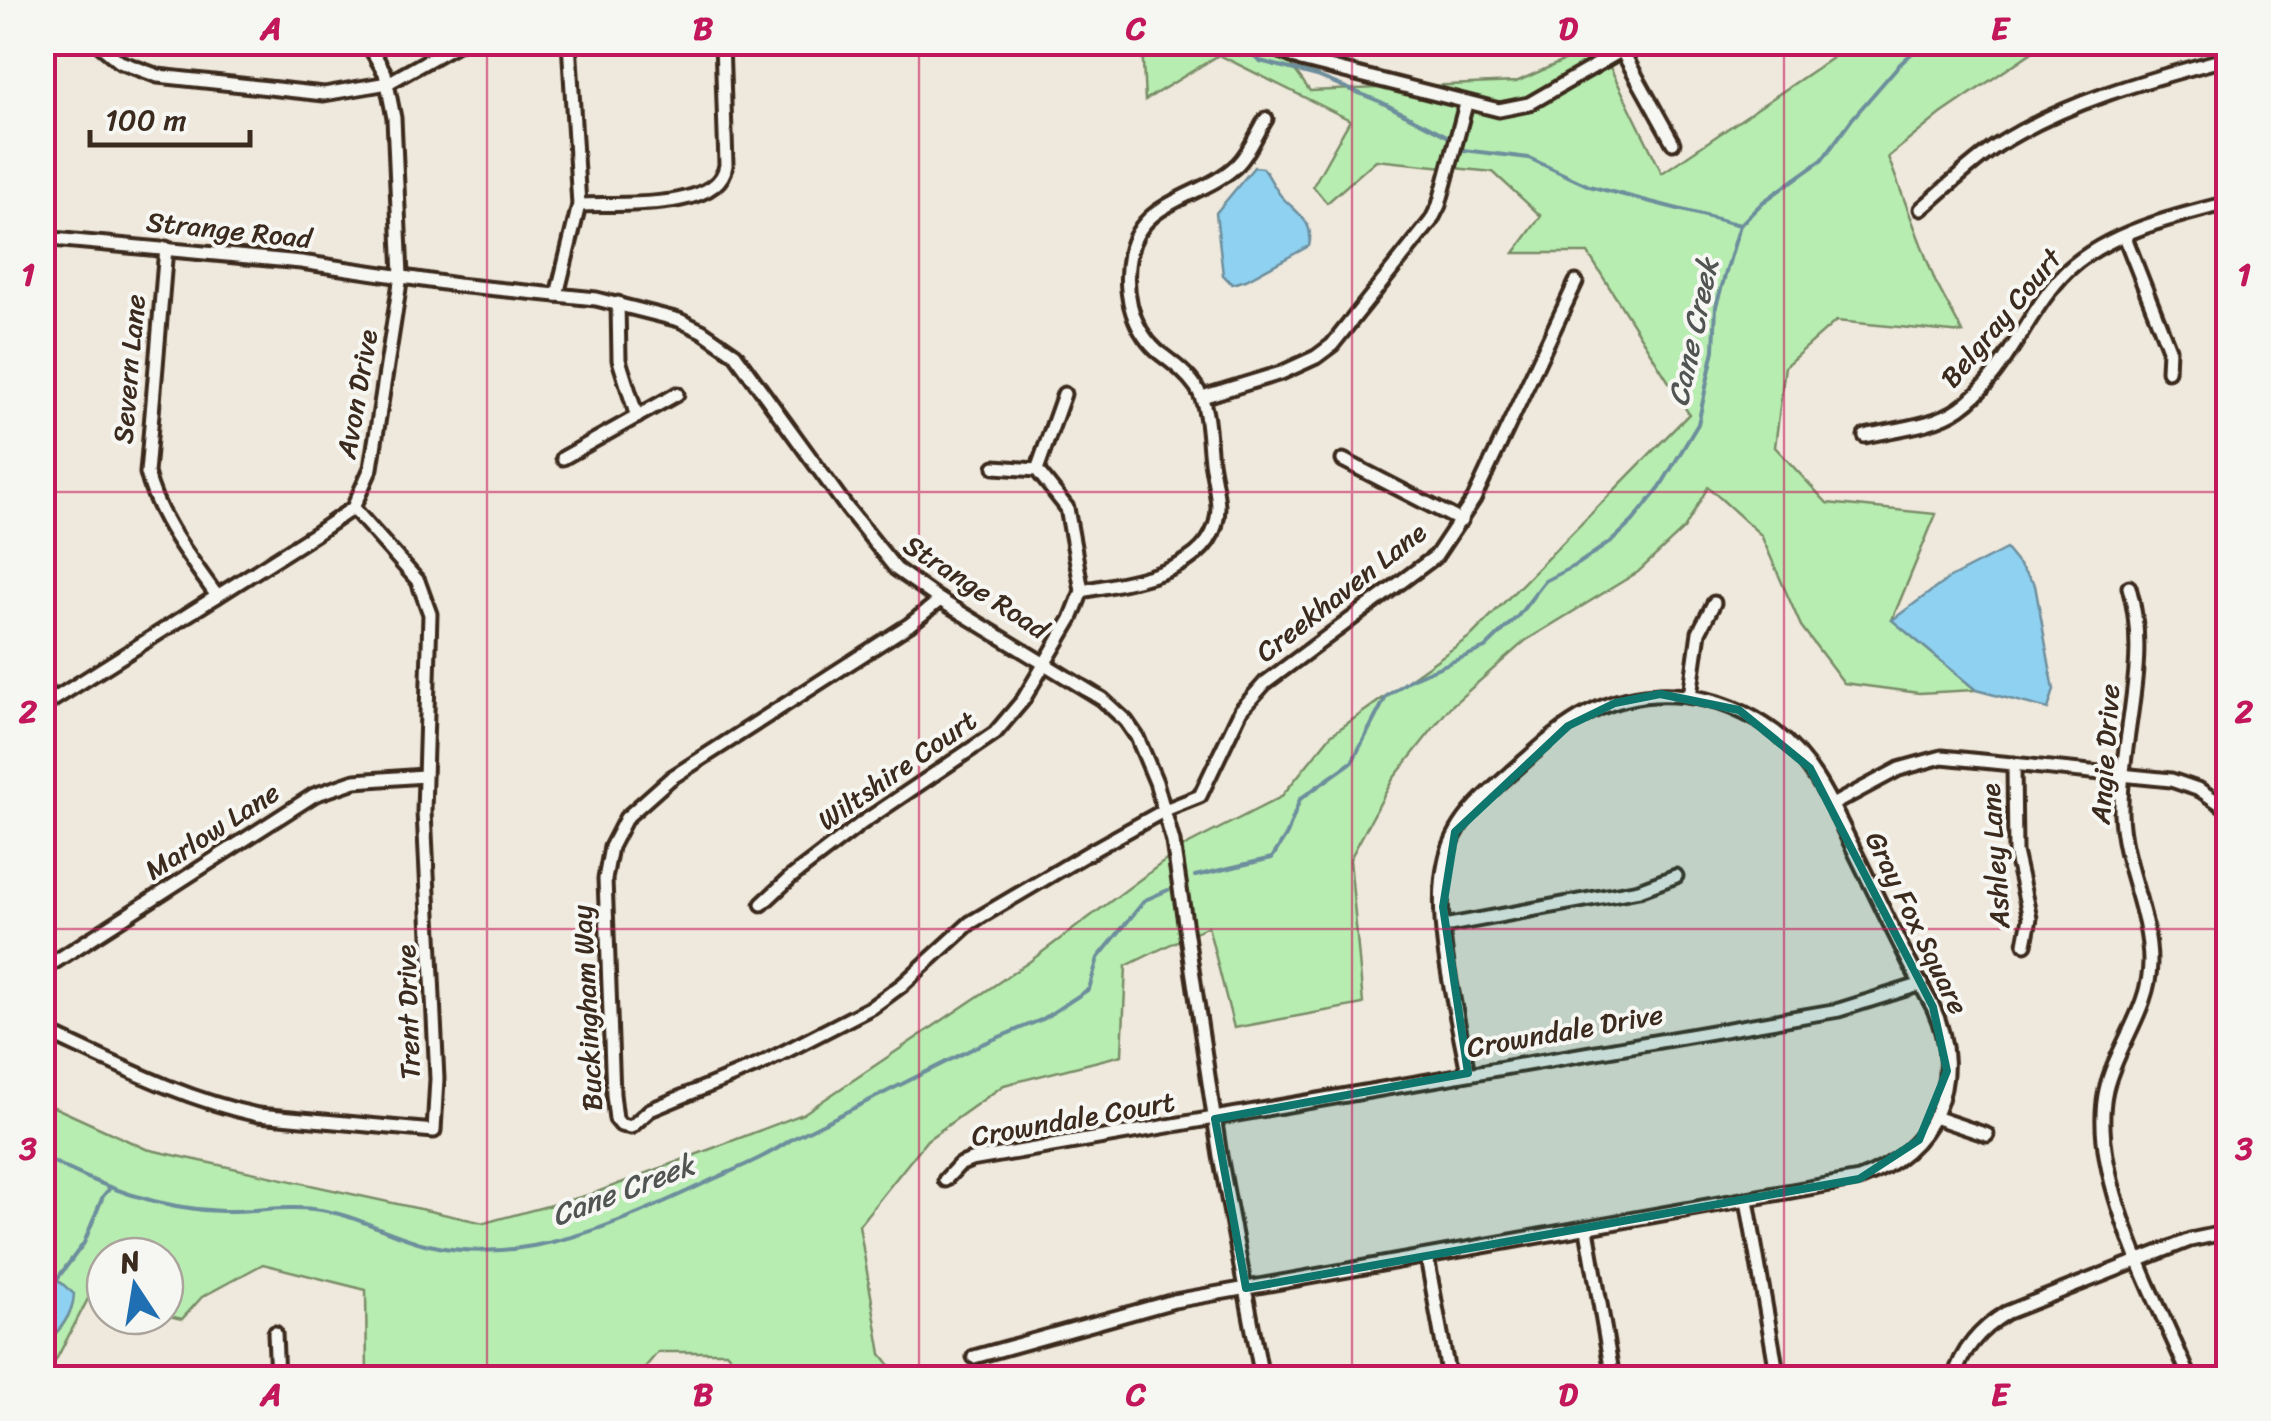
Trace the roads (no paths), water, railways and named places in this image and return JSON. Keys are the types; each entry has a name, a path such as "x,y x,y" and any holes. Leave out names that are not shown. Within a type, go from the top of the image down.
{"street":[{"path":"96,42 109,55 130,66 176,79 316,94 346,93 388,84 461,42"},
{"name":"Avon Drive","path":"353,508 376,448 401,276 394,118 386,74 368,42"},
{"path":"558,295 579,205 569,42"},
{"path":"579,205 684,199 709,192 720,182 726,165 722,42"},
{"path":"1272,42 1278,50 1302,60 1500,110 1520,108 1636,42"},
{"path":"1622,51 1673,143"},
{"path":"1921,209 1996,146 2057,113 2167,74 2228,58"},
{"path":"1202,397 1300,367 1332,345 1440,205 1466,104"},
{"path":"995,467 1036,470 1067,508 1082,590 1164,573 1206,544 1218,508 1202,397 1185,374 1145,338 1134,318 1127,276 1130,253 1141,224 1238,164 1266,119"},
{"name":"Belgray Court","path":"1865,436 1927,422 1958,410 1989,380 2066,272 2090,253 2187,213 2228,203"},
{"path":"2125,237 2169,349 2168,371"},
{"name":"Strange Road","path":"42,238 301,262 618,303 679,320 734,354 882,556 940,600 1102,699 1126,721 1147,758 1165,810 1179,873 1216,1119 1262,1378"},
{"name":"Severn Lane","path":"166,248 146,473 175,535 217,596"},
{"name":"Creekhaven Lane","path":"1165,810 1200,796 1241,710 1265,683 1436,556 1474,499 1576,282"},
{"path":"618,303 618,360 636,417"},
{"path":"562,458 677,394"},
{"path":"1036,470 1064,394"},
{"path":"1343,460 1461,520"},
{"path":"42,683 48,704 353,508"},
{"name":"Trent Drive","path":"42,1030 140,1075 232,1110 434,1131 437,1079 424,776 431,630 428,602 411,572 353,508"},
{"name":"Angie Drive","path":"2129,587 2137,621 2138,652 2124,774 2122,830 2148,940 2150,973 2110,1077 2104,1123 2116,1197 2190,1378"},
{"name":"Wiltshire Court","path":"762,904 862,823 994,733 1018,708 1070,619 1082,590"},
{"name":"Buckingham Way","path":"940,600 909,625 671,778 634,809 616,834 605,879 613,1094 616,1118 621,1125 630,1126 650,1110 761,1064 872,1007 902,986 970,923 1165,810"},
{"path":"1690,696 1699,632 1714,603"},
{"name":"Gray Fox Square","path":"974,1357 1174,1301 1827,1186 1878,1172 1914,1146 1934,1117 1946,1087 1946,1054 1937,1014 1810,768 1777,733 1739,710 1690,696 1637,697 1589,712 1554,736 1489,792 1464,819 1448,847 1442,883 1444,926 1468,1073"},
{"path":"1832,805 1925,759 1960,756 2184,784 2211,796 2228,810"},
{"name":"Ashley Lane","path":"2014,764 2016,852 2030,918 2025,944"},
{"name":"Marlow Lane","path":"42,970 314,795 356,781 424,776"},
{"path":"1444,926 1639,890 1676,876"},
{"name":"Crowndale Drive","path":"1216,1119 1839,1010 1922,984"},
{"path":"1934,1117 1987,1135"},
{"name":"Crowndale Court","path":"944,1180 971,1160 1216,1119"},
{"path":"1748,1200 1778,1378"},
{"path":"1586,1229 1613,1378"},
{"path":"1954,1378 1968,1347 2000,1316 2190,1240 2228,1232"},
{"path":"1427,1256 1449,1378"},
{"path":"275,1333 277,1378"}],"water":[{"path":"1254,167 1263,168 1279,194 1303,218 1309,230 1309,246 1232,284 1223,275 1216,213"},
{"path":"2006,549 2035,585 2054,690 2048,709 1976,690 1892,620 1948,579"},
{"path":"43,1267 74,1294 68,1316 43,1346"}],"waterway":[{"path":"1238,42 1260,61 1317,76 1381,102 1447,136"},
{"name":"Cane Creek","path":"1195,876 1272,858 1287,834 1300,799 1352,762 1386,697 1411,679 1485,648 1518,616 1545,581 1578,564 1633,521 1660,487 1698,424 1714,350 1716,306 1740,225 1763,202 1822,160 1852,119 1924,42"},
{"path":"1463,150 1529,158 1589,186 1740,225"},
{"name":"Cane Creek","path":"42,1156 107,1186 175,1206 222,1211 313,1209 343,1215 429,1245 465,1250 536,1246 605,1226 673,1198 761,1158 980,1045 1043,1019 1089,989 1098,958 1145,900 1168,890"},
{"name":"Cane Creek","path":"57,1279 84,1243 103,1196 111,1187"}]}
